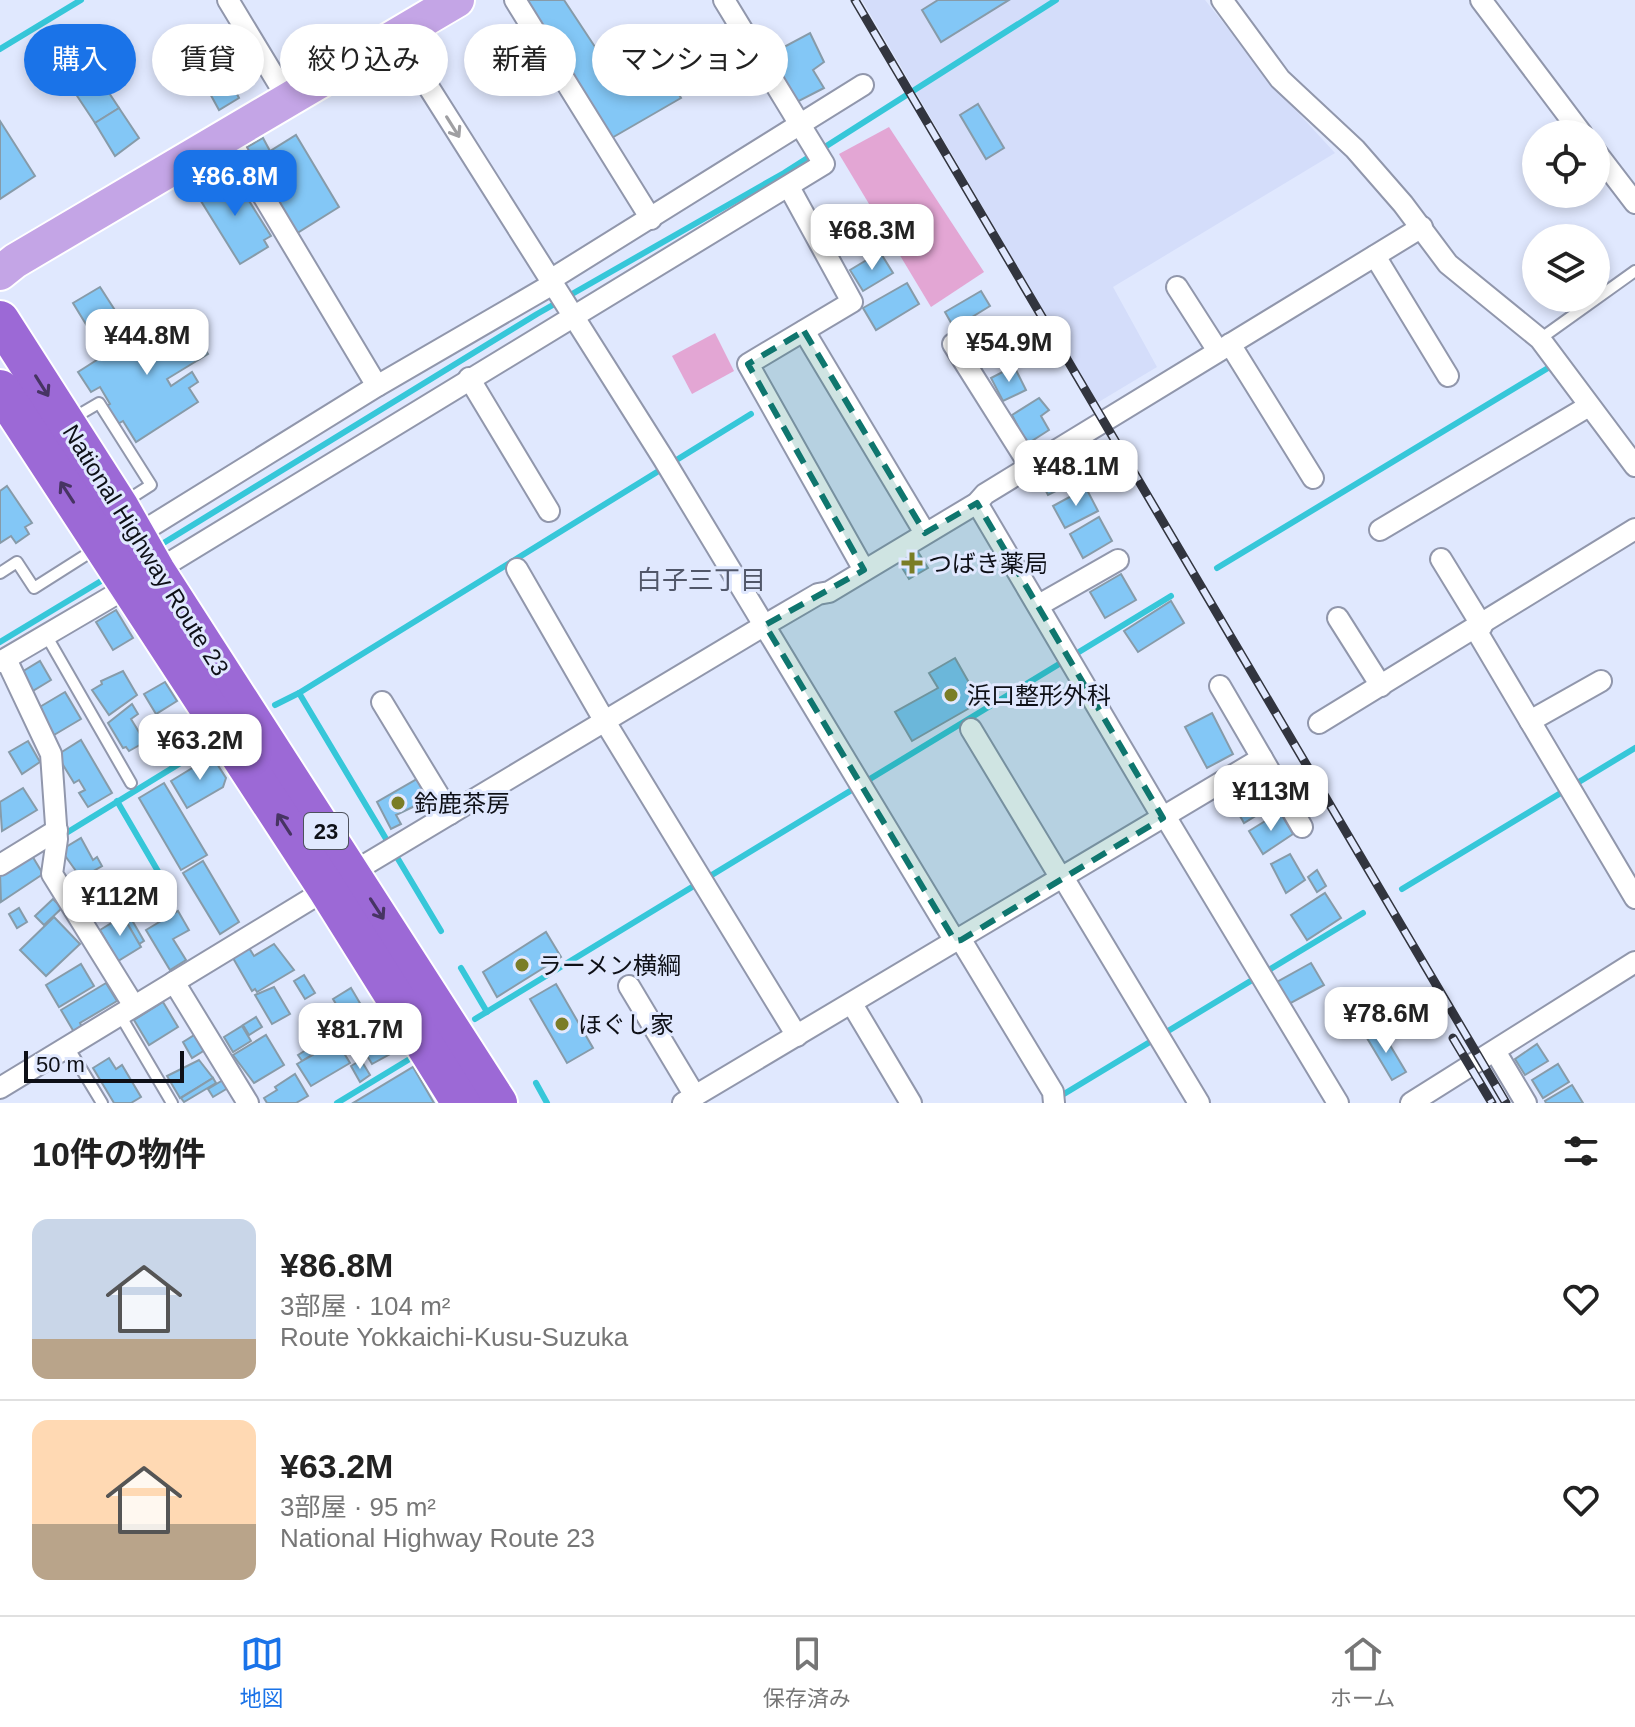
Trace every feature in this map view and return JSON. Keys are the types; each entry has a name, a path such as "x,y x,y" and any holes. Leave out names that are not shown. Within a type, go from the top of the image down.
{"highway":[{"name":"National Highway Route 23","path":"0,320 65,423 128,556"},
{"name":"National Highway Route 23","path":"0,389 128,556 354,872 498,1103"},
{"name":"National Highway Route 23","path":"354,872 461,1103"}],"main road":[{"path":"418,24 457,0"},
{"path":"0,273 15,261 297,96"}],"street":[{"path":"228,0 289,101"},
{"path":"515,0 651,219"},
{"path":"128,556 469,378 824,164 724,0"},
{"path":"1222,0 1280,79 1355,149 1422,227 1448,264 1540,339 1635,466"},
{"path":"1481,0 1571,120"},
{"path":"127,1010 52,874 57,830 51,754 3,661 46,635 128,556 377,386 551,285 555,277 803,129 863,85"},
{"path":"434,96 668,467 1054,1098"},
{"path":"228,137 377,386"},
{"path":"1610,170 1635,203"},
{"path":"789,187 852,302 748,364 864,570"},
{"path":"0,1088 604,720 977,503 985,494 1030,466 1422,227"},
{"path":"1375,256 1448,376"},
{"path":"1177,287 1224,347 1313,478"},
{"path":"804,331 925,533"},
{"path":"953,344 1030,466"},
{"path":"469,378 549,511"},
{"path":"1380,530 1589,406"},
{"path":"977,503 1338,1103"},
{"path":"1319,723 1479,628 1635,529"},
{"path":"1441,559 1530,721 1635,898"},
{"path":"1039,605 1118,560"},
{"path":"517,569 604,720 797,1036"},
{"path":"1338,618 1381,686"},
{"path":"1530,721 1601,681"},
{"path":"1220,686 1302,827"},
{"path":"382,702 450,814"},
{"path":"971,729 1199,1103"},
{"path":"629,986 689,1099 1063,880 1262,758"},
{"path":"0,865 57,830"},
{"path":"1411,1103 1635,962"},
{"path":"174,982 248,1103"},
{"path":"852,1004 911,1103"},
{"path":"1495,1051 1526,1103"}],"lane":[{"path":"1540,339 1635,271"},
{"path":"0,573 17,562 34,588 128,556"},
{"path":"46,635 131,783"},
{"path":"127,1010 172,1103"},
{"path":"68,1047 102,1103"}],"highlighted area":[{"path":"804,331 925,533 977,503 1163,818 961,940 955,941 765,625 864,570 748,364"}],"shaded area":[{"path":"862,0 1205,0 1278,91 1335,153 1113,287 1157,367 1097,403"},
{"path":"889,127 984,272 931,307 839,154"},
{"path":"715,333 734,371 692,394 672,356"}],"building":[{"path":"525,0 564,0 592,42 592,96 681,98 610,139 576,83 576,24 540,24"},
{"path":"938,0 1009,0 941,42 922,10"},
{"path":"810,33 824,62 813,70 824,88 795,103 788,90 788,45"},
{"path":"77,96 111,96 119,108 95,123"},
{"path":"211,96 238,96 239,98 219,110"},
{"path":"978,104 1004,148 986,159 960,115"},
{"path":"119,108 139,138 115,156 95,123"},
{"path":"0,121 35,176 0,199"},
{"path":"296,135 339,207 294,235 242,150 263,138 270,151"},
{"path":"223,176 228,184 236,180 271,236 264,240 268,247 240,264 196,193"},
{"path":"880,252 893,273 863,291 850,270"},
{"path":"907,283 919,304 876,330 863,308"},
{"path":"100,287 129,332 101,349 73,303"},
{"path":"981,291 990,306 954,328 945,312"},
{"path":"169,314 183,336 193,330 208,354 167,379 171,386 192,372 198,382 189,388 198,402 136,442 123,421 116,425 105,407 110,404 100,387 91,392 78,372"},
{"path":"996,330 1008,353 981,368 968,345"},
{"path":"1014,366 1026,390 1003,401 991,378"},
{"path":"1039,398 1049,410 1041,416 1049,430 1027,444 1012,415"},
{"path":"1066,462 1076,481 1048,495 1038,476"},
{"path":"7,486 32,523 25,527 29,534 16,543 11,536 0,543 0,491"},
{"path":"1086,488 1098,511 1065,528 1053,506"},
{"path":"1099,517 1112,541 1083,558 1070,534"},
{"name":"つばき薬局","path":"915,547 928,568 909,579 896,558"},
{"path":"1121,574 1136,600 1105,618 1090,592"},
{"path":"1171,601 1184,623 1138,652 1124,631"},
{"path":"116,610 133,638 113,650 96,622"},
{"name":"浜口整形外科","path":"955,658 980,702 912,741 895,712 938,688 929,673"},
{"path":"40,661 51,680 31,692 20,673"},
{"path":"123,671 137,695 109,715 92,690 102,684 101,681"},
{"path":"165,682 177,701 156,714 144,694"},
{"path":"65,692 81,719 54,735 38,708"},
{"path":"132,704 138,714 131,719 145,742 129,751 123,748 108,723"},
{"path":"1212,713 1233,754 1207,768 1185,727"},
{"path":"189,718 197,732 183,741 174,726"},
{"path":"81,740 112,793 88,807 79,793 85,790 79,780 74,783 57,755"},
{"path":"28,741 40,762 22,774 9,752"},
{"path":"212,756 226,778 223,787 187,808 171,781"},
{"name":"鈴鹿茶房","path":"417,779 425,795 419,804 396,815 401,824 391,829 377,802"},
{"path":"1254,781 1266,801 1257,806 1262,812 1244,823 1228,795"},
{"path":"164,783 207,855 181,870 139,798"},
{"path":"23,788 37,810 2,831 0,802"},
{"path":"1280,812 1293,834 1263,854 1249,831"},
{"path":"81,838 93,860 97,857 102,866 81,878 61,850"},
{"path":"31,854 43,874 1,902 0,873"},
{"path":"1290,854 1305,880 1286,893 1271,864"},
{"path":"203,861 239,922 220,934 183,873"},
{"path":"1317,870 1326,886 1317,892 1308,877"},
{"path":"161,881 171,896 145,912 136,896"},
{"path":"1325,893 1341,918 1307,940 1291,915"},
{"path":"53,899 62,908 44,925 35,916"},
{"path":"19,908 27,922 17,928 9,914"},
{"path":"178,911 189,930 173,939 186,960 170,970 146,930"},
{"path":"129,915 144,941 139,944 124,918"},
{"path":"123,916 141,947 118,961 100,930"},
{"path":"54,917 80,944 46,976 20,950"},
{"name":"ラーメン横綱","path":"546,932 561,957 497,997 483,972"},
{"path":"274,944 294,970 257,992 255,989 252,991 233,958 249,948 254,956"},
{"path":"1311,963 1324,985 1289,1004 1277,982"},
{"path":"81,964 94,986 59,1007 46,985"},
{"path":"304,975 315,993 305,999 294,981"},
{"path":"106,983 117,1001 80,1023 82,1027 74,1032 61,1010"},
{"name":"ほぐし家","path":"556,984 593,1048 567,1063 530,999"},
{"path":"274,987 290,1014 272,1024 255,995"},
{"path":"351,988 390,1054 372,1064 333,999"},
{"path":"163,1002 178,1027 149,1045 134,1020"},
{"path":"256,1017 262,1027 249,1035 243,1025"},
{"path":"242,1026 251,1041 233,1052 224,1037"},
{"path":"1381,1030 1406,1072 1392,1080 1367,1038"},
{"path":"196,1034 205,1050 192,1058 183,1042"},
{"path":"266,1035 284,1065 254,1083 233,1055"},
{"path":"322,1040 326,1046 302,1061 298,1055"},
{"path":"1537,1044 1548,1061 1525,1075 1515,1059"},
{"path":"339,1045 350,1063 311,1086 297,1064 327,1047 329,1051"},
{"path":"109,1058 116,1069 122,1065 141,1097 131,1103 114,1103 93,1068"},
{"path":"199,1060 213,1078 180,1098 167,1076"},
{"path":"361,1060 370,1075 360,1082 351,1066"},
{"path":"1558,1064 1569,1082 1543,1098 1532,1080"},
{"path":"413,1067 434,1103 353,1103"},
{"path":"295,1074 308,1096 296,1103 267,1103 264,1098"},
{"path":"213,1078 216,1083 184,1102 181,1098"},
{"path":"223,1080 228,1088 213,1097 208,1089"},
{"path":"1572,1085 1583,1103 1546,1103 1545,1101"}],"waterway":[{"path":"0,49 81,0"},
{"path":"157,547 537,314 784,173 1056,0"},
{"path":"1217,568 1548,368"},
{"path":"441,931 299,693 751,414"},
{"path":"0,642 106,578"},
{"path":"475,1019 1171,596"},
{"path":"275,705 299,693"},
{"path":"63,835 205,748"},
{"path":"1402,889 1635,748"},
{"path":"117,801 159,873"},
{"path":"1059,1097 1363,913"},
{"path":"461,968 487,1012"},
{"path":"337,1103 408,1060"},
{"path":"536,1083 547,1103"}],"railway":[{"path":"855,0 1506,1103"},
{"path":"1453,1038 1492,1103"}],"place":[{"name":"つばき薬局","path":"912,563"},
{"name":"浜口整形外科","path":"951,695"},
{"name":"鈴鹿茶房","path":"398,803"},
{"name":"ラーメン横綱","path":"522,965"},
{"name":"ほぐし家","path":"562,1024"}],"district":[{"name":"白子三丁目","path":"701,580"}]}
